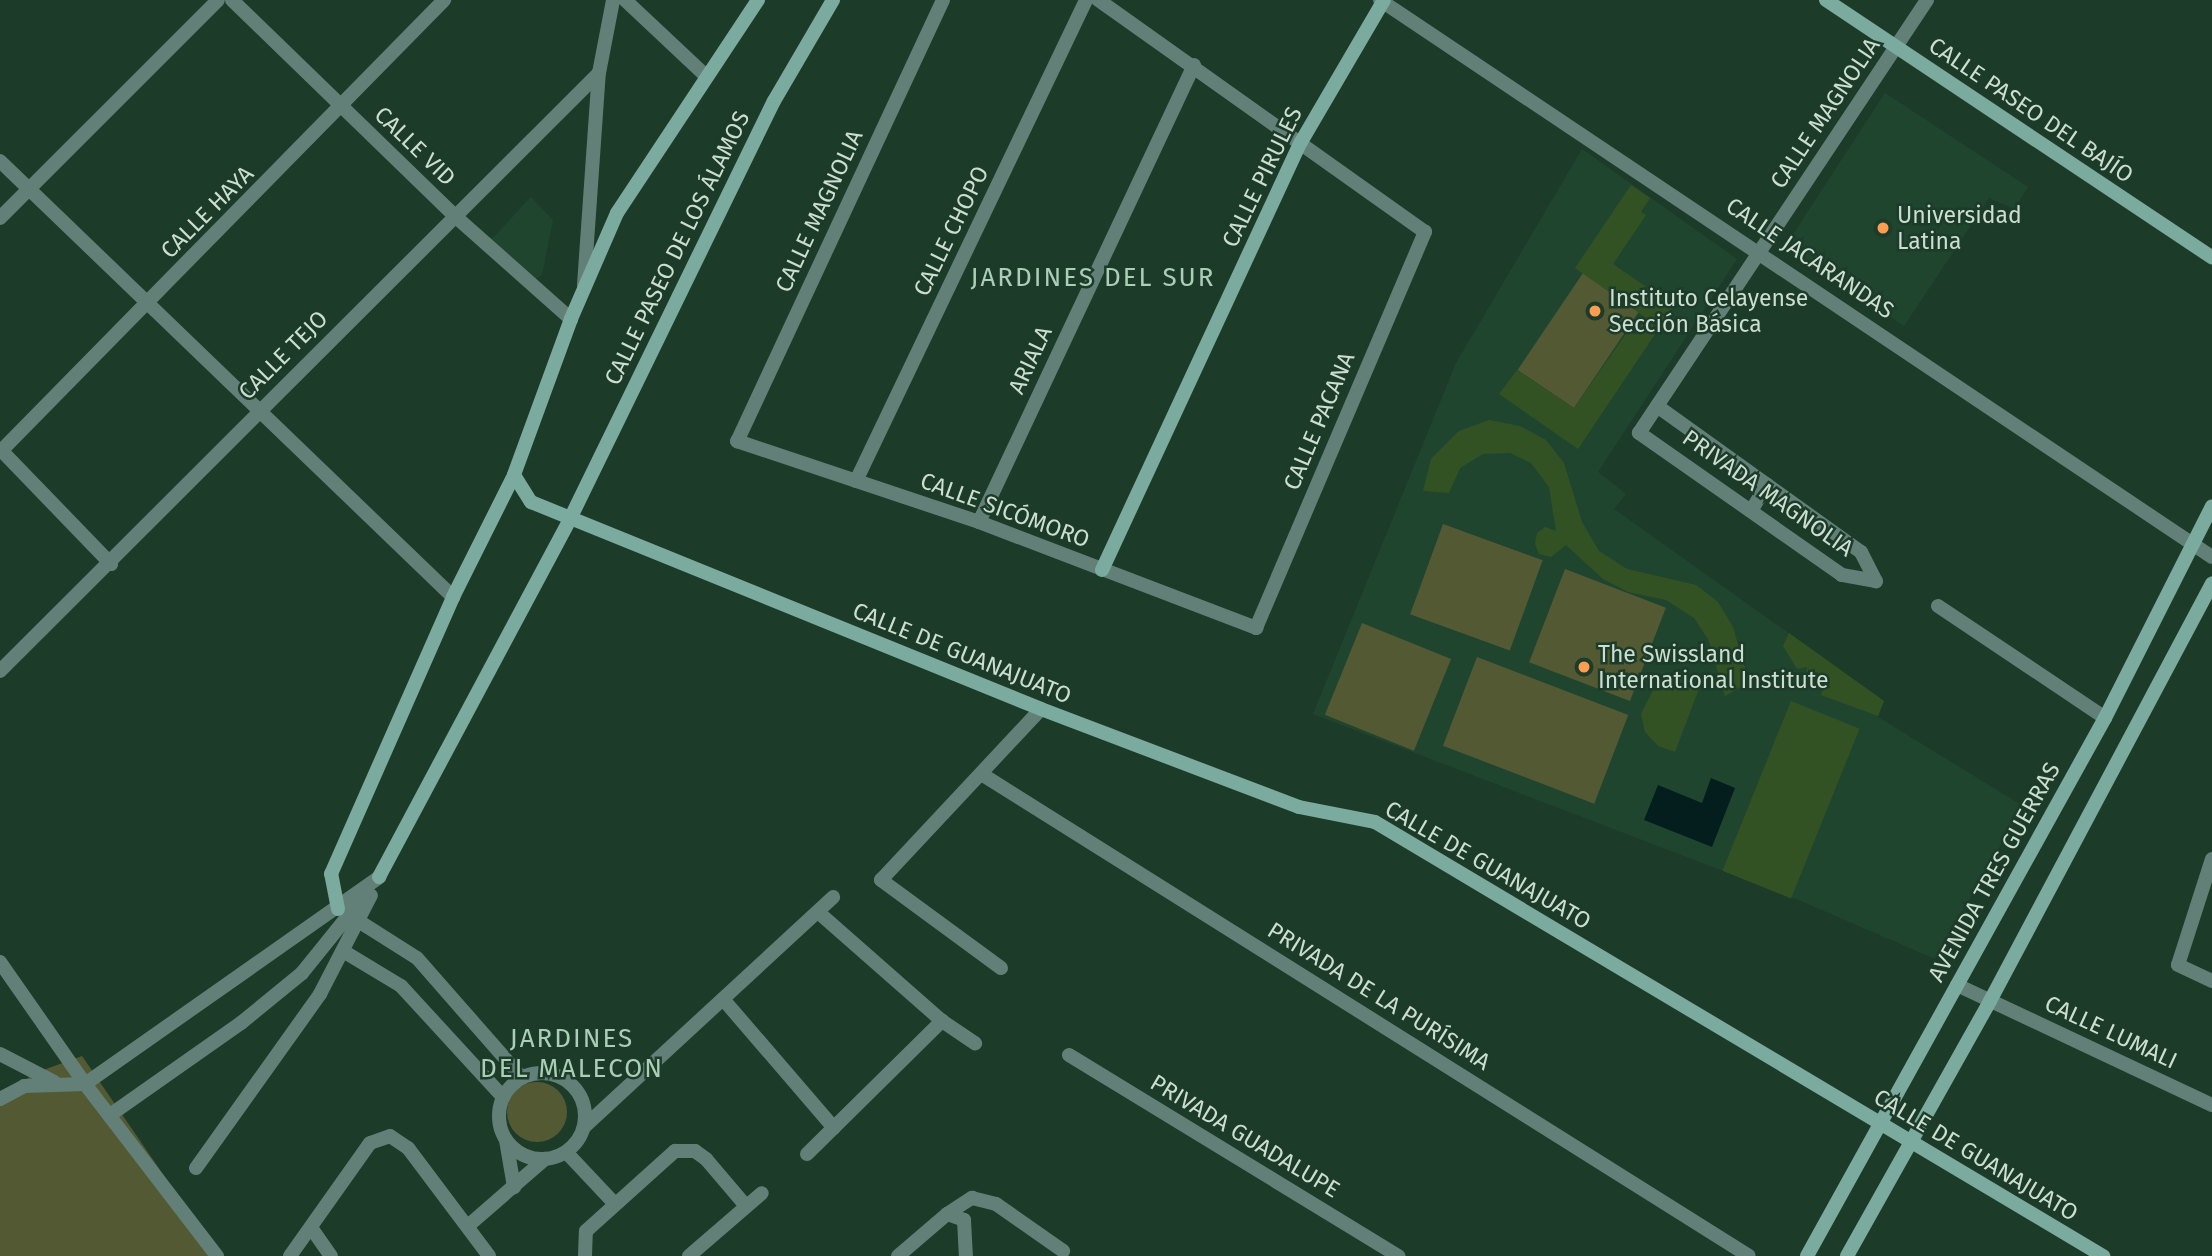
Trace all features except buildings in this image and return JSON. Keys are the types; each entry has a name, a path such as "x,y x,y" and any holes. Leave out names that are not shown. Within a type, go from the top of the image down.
{"main road":[{"path":"338,909 331,874 453,597 514,475 584,285 617,213 758,0"},
{"name":"CALLE PASEO DE LOS ÁLAMOS","path":"379,877 570,519 774,101 833,0"},
{"name":"CALLE PASEO DEL BAJÍO","path":"1826,0 2212,257"},
{"name":"CALLE PIRULES","path":"1102,570 1301,142 1382,1"},
{"path":"514,475 531,502 570,519"},
{"name":"AVENIDA TRES GUERRAS","path":"1807,1256 1877,1123 2105,718 2191,541 2212,506"},
{"name":"CALLE DE GUANAJUATO","path":"570,519 1041,709 1299,807 1375,822 2103,1256"},
{"path":"1847,1256 1909,1141 1990,1001 2212,583"}],"street":[{"path":"0,218 218,0"},
{"name":"CALLE VID","path":"232,0 456,217 571,319"},
{"name":"CALLE HAYA","path":"1,451 342,108 444,0"},
{"path":"584,285 599,74 613,0"},
{"path":"625,0 707,77"},
{"name":"CALLE MAGNOLIA","path":"737,441 943,0"},
{"name":"CALLE CHOPO","path":"856,481 1086,0"},
{"path":"1098,0 1301,142"},
{"name":"CALLE MAGNOLIA","path":"1760,251 1927,0"},
{"name":"CALLE JACARANDAS","path":"1382,1 1760,251 2212,557"},
{"name":"ARIALA","path":"979,522 1194,65"},
{"name":"CALLE TEJO","path":"0,671 111,564 258,411 599,74"},
{"name":"CALLE PACANA","path":"1255,628 1425,232 1301,142"},
{"path":"0,161 453,597"},
{"name":"PRIVADA MAGNOLIA","path":"1657,406 1861,552 1876,581 1842,575 1639,433 1760,251"},
{"name":"CALLE SICÓMORO","path":"737,441 979,522 1255,628"},
{"path":"1,451 111,564"},
{"path":"1751,512 1767,484"},
{"path":"1938,606 2105,718"},
{"path":"1001,968 881,880 984,775 1041,709"},
{"name":"PRIVADA DE LA PURÍSIMA","path":"984,775 1749,1256"},
{"path":"2212,859 2178,965 2212,981"},
{"name":"CALLE PASEO DE LOS ÁLAMOS","path":"85,1084 338,909 379,877"},
{"name":"CALLE PASEO DE LOS ÁLAMOS","path":"196,1168 320,994 360,922 379,877"},
{"name":"CALLE PASEO DE LOS ÁLAMOS","path":"110,1115 241,1023 302,973 379,877"},
{"path":"469,1225 545,1160 566,1152 584,1127 834,897"},
{"path":"818,912 942,1021 975,1043"},
{"path":"360,922 417,958 521,1077"},
{"path":"343,951 401,986 503,1097"},
{"path":"0,962 85,1084 217,1256"},
{"name":"CALLE LUMALI","path":"1957,985 2212,1104"},
{"path":"723,999 834,1128"},
{"path":"807,1154 942,1021"},
{"path":"0,1054 54,1082"},
{"name":"PRIVADA GUADALUPE","path":"1069,1055 1398,1256"},
{"path":"514,1187 506,1140 500,1126 503,1097 521,1077 550,1072 575,1086 583,1098 584,1127"},
{"path":"0,1099 24,1086 54,1082 85,1084"},
{"path":"583,1098 614,1100"},
{"path":"290,1256 312,1229 325,1202 370,1143 390,1136 408,1148 469,1225 489,1256"},
{"path":"506,1140 523,1154 545,1160"},
{"path":"585,1256 582,1247 586,1230 666,1157 684,1149 706,1159 747,1206"},
{"path":"566,1152 614,1203"},
{"path":"689,1256 762,1193"},
{"path":"898,1256 947,1214 972,1198 996,1204 1063,1251"},
{"path":"947,1214 964,1220 966,1256"},
{"path":"312,1229 331,1256"}],"shaded area":[{"name":"Universidad Latina","path":"1885,93 2028,187 2014,209 1989,198 1904,326 1784,248"},
{"name":"The Swissland International Institute","path":"1582,149 1737,259 1598,472 1626,494 1614,509 1884,701 1878,717 2023,806 1935,959 1794,898 1313,714 1456,363"},
{"path":"531,197 553,220 542,275 532,281 488,243"},
{"path":"1583,273 1639,311 1574,408 1518,370"},
{"path":"1443,524 1543,560 1510,650 1410,614"},
{"path":"1565,569 1666,608 1630,701 1529,662"},
{"path":"1362,623 1451,659 1414,751 1325,715"},
{"path":"1477,657 1628,715 1594,804 1443,746"},
{"path":"82,1056 219,1256 0,1256 0,1098 35,1073"},
{"path":"537,1082 554,1087 562,1095 567,1112 562,1129 554,1137 537,1142 520,1137 512,1129 507,1112 512,1095 520,1087"}],"water":[{"path":"1711,778 1735,788 1712,847 1644,820 1658,785 1702,803"}],"place":[{"name":"Universidad Latina","path":"1883,228"},
{"name":"Instituto Celayense Sección Básica","path":"1595,311"},
{"name":"The Swissland International Institute","path":"1584,667"}],"district":[{"name":"JARDINES DEL SUR","path":"1093,278"},
{"name":"JARDINES DEL MALECON","path":"572,1054"}]}
